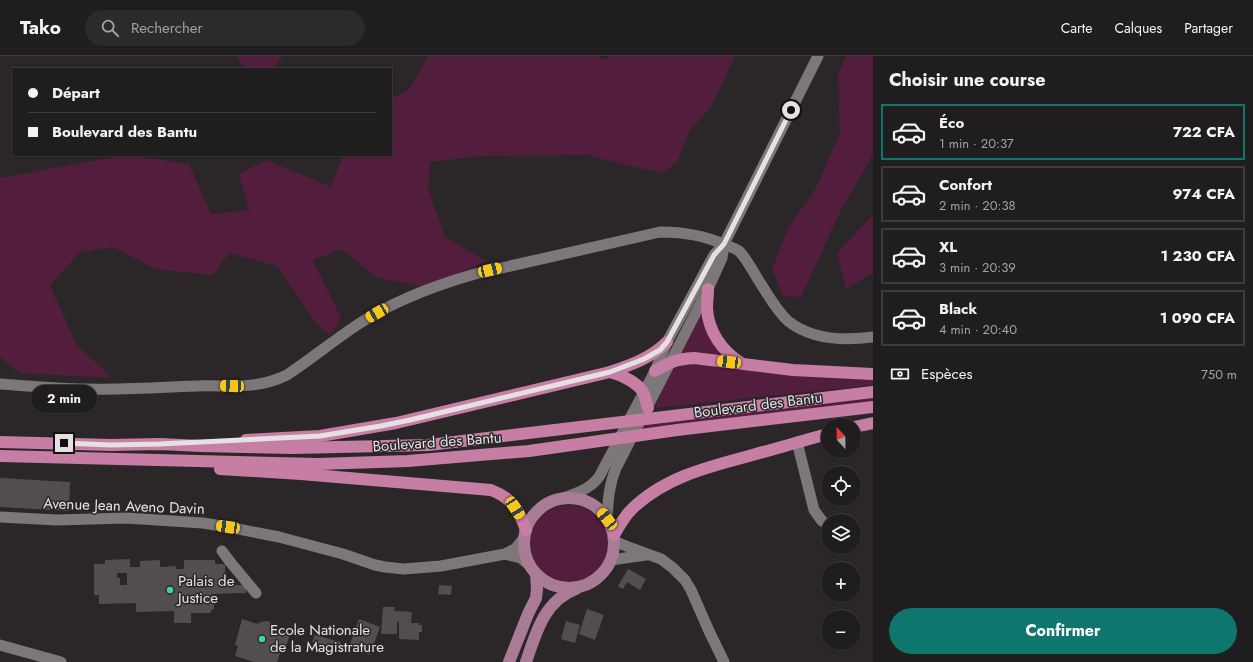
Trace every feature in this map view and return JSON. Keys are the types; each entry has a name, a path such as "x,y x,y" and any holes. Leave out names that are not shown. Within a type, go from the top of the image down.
{"highway":[{"path":"708,289 708,319 714,334 718,342 728,353 742,364"},
{"path":"160,444 320,436 396,423 610,372 644,359 660,350 667,342"},
{"path":"655,371 670,362 694,358 818,372 873,374"},
{"path":"610,372 620,375 637,385 644,393 644,408"},
{"name":"Boulevard des Bantu","path":"0,442 111,445 160,444 293,448 429,444 873,392"},
{"name":"Boulevard des Bantu","path":"0,456 318,464 408,461 529,451 677,430 873,407"},
{"path":"861,426 873,423"},
{"path":"614,538 623,519 632,509 648,496 674,480 706,468 821,436"},
{"path":"106,459 145,465 301,474 491,490 500,493 509,499 521,517 525,534"}],"main road":[{"path":"502,662 536,598 538,589 533,570 525,552 525,534 532,518 541,508 560,499 569,498 587,502 598,509 607,519 614,538 614,549 611,560 601,575 592,582 572,590 558,598 549,608 538,629 526,662"},
{"path":"533,570 547,583 567,588 581,587"},
{"path":"509,662 528,614"}],"street":[{"path":"644,393 667,342 714,255 724,244 818,56"},
{"path":"0,384 84,389 260,385 275,381 287,375 357,325 387,307 412,295 446,282 475,274 660,232 696,234 724,244 739,252 788,321 807,332 822,337 835,339 873,337"},
{"path":"560,499 581,492 589,487 611,465 670,362 708,289 722,258 724,244"},
{"path":"797,442 814,510 821,520"},
{"path":"607,519 611,465"},
{"name":"Avenue Jean Aveno Davin","path":"0,517 57,520 126,518 203,523 279,537 343,554 375,565 404,569 441,566 505,554"},
{"path":"505,554 515,549 525,534"},
{"path":"614,538 666,562 685,580 724,662"},
{"path":"222,551 256,593"},
{"path":"505,554 521,558 533,570"},
{"path":"611,560 648,554"},
{"path":"0,645 35,658 61,662"}],"shaded area":[{"path":"237,56 282,56 273,68 243,68"},
{"path":"428,56 597,56 606,60 610,56 735,56 711,107 690,130 677,162 663,173 588,155 481,156 430,162 428,189 445,237 486,261 427,288 376,277 342,249 313,260 341,318 330,336 315,322 277,266 229,253 213,275 155,269 113,247 80,252 50,285 76,344 112,378 20,373 0,357 0,178 121,156 133,156 189,164 211,214 249,210 239,174 266,160 331,187 343,156 392,156 392,98 409,90"},
{"path":"846,56 873,56 873,154 840,212 801,297 783,296 772,269 788,229 816,188 840,133 838,75"},
{"path":"873,215 873,273 846,289 837,253"},
{"path":"703,309 727,358 680,355"},
{"path":"690,363 829,378 873,379 873,385 655,408 672,371 679,366"},
{"path":"873,397 873,403 638,431 642,423"},
{"path":"569,505 584,508 591,512 601,522 605,529 608,544 605,559 601,566 591,576 584,580 569,583 554,580 547,576 537,566 533,559 530,544 533,529 537,522 547,512 554,508"}],"building":[{"path":"0,478 70,482 69,511 0,507"},
{"name":"Palais de Justice","path":"130,559 130,567 140,567 140,561 160,560 160,567 176,566 176,569 184,569 184,560 215,560 215,564 225,564 225,585 246,585 246,593 211,594 211,596 214,596 214,609 211,610 211,613 191,613 191,623 174,623 174,611 136,612 136,603 99,604 99,595 94,595 94,564 105,564 105,560","holes":["117,573 127,573 127,585 120,585 120,578 117,578","191,578 198,578 198,587 191,587"]},
{"path":"628,569 646,579 640,590 627,582 623,589 618,586"},
{"path":"439,585 452,586 451,595 438,594"},
{"path":"383,607 395,607 394,611 412,612 411,623 419,623 419,625 422,625 422,632 419,632 419,640 399,639 399,622 397,622 397,634 381,634"},
{"path":"587,609 604,615 595,640 579,634"},
{"name":"Ecole Nationale de la Magistrature","path":"242,619 258,624 260,622 267,621 270,622 274,629 290,634 284,653 280,653 277,662 254,662 235,656 238,646 235,645"},
{"path":"359,619 380,627 370,655 349,647"},
{"path":"566,621 580,625 575,643 561,639"},
{"path":"315,635 341,642 339,650 312,642"}],"place":[{"name":"Palais de Justice","path":"170,590"},
{"name":"Ecole Nationale de la Magistrature","path":"262,639"}],"route":[{"path":"64,443 111,445 160,444 320,436 410,420 610,372 644,359 660,350 667,342 714,255 724,244 791,110"}]}
